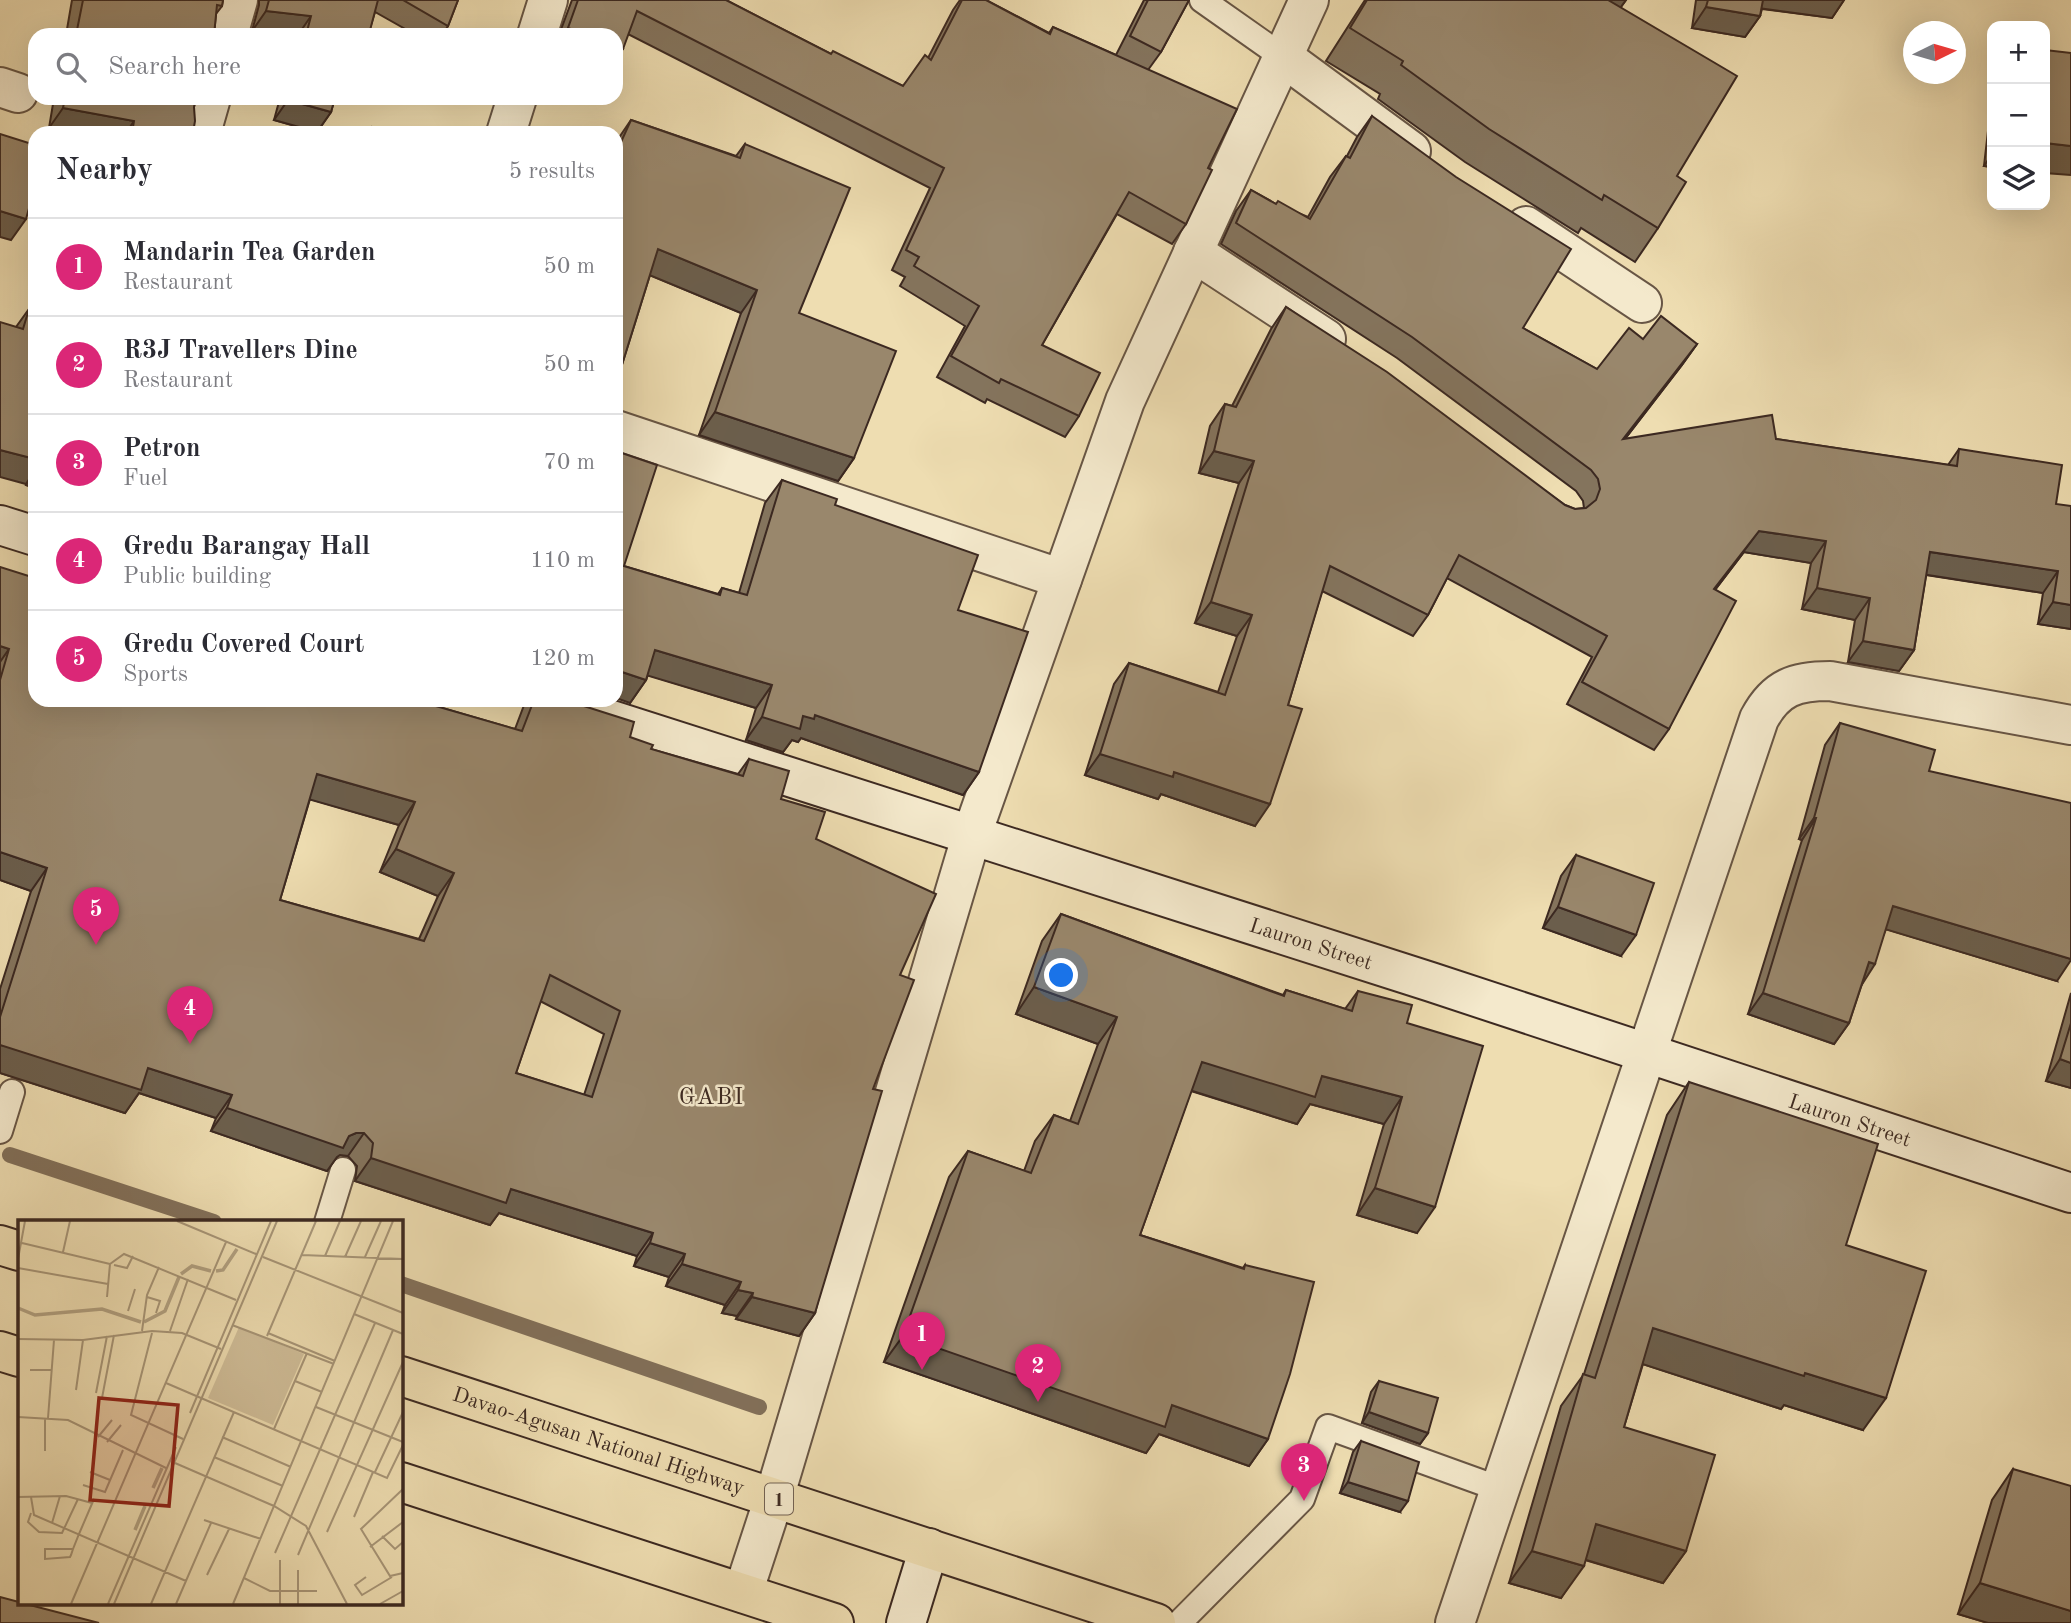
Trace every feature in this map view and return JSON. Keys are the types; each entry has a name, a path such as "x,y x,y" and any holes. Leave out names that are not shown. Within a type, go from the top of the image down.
{"highway":[{"path":"0,1245 18,1251"},
{"path":"0,1351 18,1357"},
{"name":"Davao-Agusan National Highway","path":"402,1376 1156,1623"},
{"path":"402,1482 834,1623"}],"street":[{"path":"230,28 238,0"},
{"path":"539,28 548,0"},
{"path":"743,1593 774,1498 972,834 1125,401 1309,0"},
{"path":"1283,57 1442,173"},
{"path":"203,126 209,105"},
{"path":"508,126 515,105"},
{"path":"1497,208 1642,303"},
{"path":"1194,252 1350,354"},
{"path":"623,432 1062,579"},
{"path":"0,525 28,534"},
{"path":"1455,1623 1759,719 1768,702 1787,687 1809,681 1830,681 2071,725"},
{"name":"Lauron Street","path":"571,707 1648,1053 2071,1193"},
{"path":"906,1623 929,1548"}],"lane":[{"path":"1202,0 1283,57"},
{"path":"0,1131 12,1092"},
{"path":"328,1220 343,1170"},
{"path":"1180,1623 1302,1499 1328,1427 1500,1489"}],"building":[{"path":"83,0 223,0 222,6 217,5 215,28 77,28"},
{"path":"269,0 378,0 371,28 308,28 311,16 266,11"},
{"path":"403,0 458,0 448,26"},
{"path":"578,0 726,0 831,54 833,51 903,86 925,55 931,60 962,0 986,0 1050,34 1053,27 1237,109 1208,168 1212,170 1186,224 1129,192 1042,345 1100,373 1079,416 1001,379 999,383 951,356 979,306 914,266 919,257 906,250 944,168 637,11 623,49 623,28 568,28"},
{"path":"1148,0 1189,0 1161,52 1130,36"},
{"path":"1367,0 1608,0 1737,76 1677,176 1686,182 1658,228 1604,195 1602,200 1489,129 1401,65 1403,61 1350,28"},
{"path":"1708,0 1763,0 1760,16 1706,7"},
{"path":"2050,51 2071,53 2071,146 2050,144"},
{"path":"64,105 194,105 195,121 194,126 133,126 134,121 63,108"},
{"path":"306,105 333,105 331,112"},
{"path":"1372,116 1456,177 1571,249 1523,328 1597,369 1629,328 1643,339 1661,316 1697,344 1623,439 1772,415 1776,439 1957,466 1959,449 2062,465 2056,504 2071,506 2071,605 2053,602 2058,571 1930,552 1914,650 1863,641 1870,598 1817,588 1826,541 1759,531 1714,589 1736,601 1669,729 1582,682 1607,636 1459,555 1428,615 1330,566 1288,705 1302,709 1270,804 1174,772 1173,777 1100,754 1129,663 1225,695 1252,615 1211,602 1254,461 1214,451 1225,404 1236,407 1286,307 1387,372 1565,505 1575,509 1586,508 1596,500 1600,489 1598,479 1591,470 1412,337 1236,223 1251,190 1310,219 1346,156 1350,158"},
{"path":"631,120 740,158 745,144 850,188 799,313 896,351 854,458 715,412 757,290 658,249 623,362 623,138"},
{"path":"0,134 28,143 28,212 26,219 0,211"},
{"path":"28,312 28,457 0,450 0,322 23,329"},
{"path":"623,453 657,465 624,566 720,595 722,588 747,595 782,480 837,499 835,505 978,555 958,610 1028,632 979,772 815,715 814,719 803,716 800,729 762,717 772,685 655,650 646,680 623,672"},
{"path":"0,567 28,576 28,707 439,707 522,731 531,707 587,707 634,722 630,737 653,745 651,749 743,776 749,759 789,771 781,799 825,812 816,839 936,894 900,975 914,980 873,1089 882,1091 815,1313 752,1297 753,1293 738,1290 741,1282 682,1264 685,1254 650,1243 653,1233 511,1189 506,1203 371,1158 373,1143 364,1133 349,1136 343,1148 227,1108 232,1095 148,1068 141,1090 0,1045 0,1017 47,868 0,852 0,680 9,649 0,646","holes":["317,774 415,802 396,849 454,873 424,941 280,900","550,975 620,1011 592,1097 516,1073"]},
{"path":"1840,723 1935,750 1929,771 2071,803 2071,959 1893,906 1875,964 1869,962 1849,1023 1763,993 1816,818"},
{"path":"1576,855 1654,883 1636,935 1558,907"},
{"path":"1061,914 1284,996 1286,990 1352,1011 1358,991 1412,1005 1407,1023 1483,1046 1435,1207 1375,1188 1402,1097 1322,1076 1315,1097 1202,1062 1140,1235 1244,1269 1245,1265 1314,1282 1290,1374 1268,1439 1172,1405 1165,1427 903,1336 968,1151 1031,1173 1054,1115 1078,1124 1117,1017 1034,987"},
{"path":"2071,1023 2071,1063 2060,1059"},
{"path":"1689,1082 1878,1144 1846,1245 1926,1271 1886,1398 1805,1373 1804,1376 1653,1328 1624,1427 1715,1455 1686,1551 1596,1524 1584,1566 1532,1551 1583,1374 1595,1378"},
{"path":"1379,1381 1438,1398 1428,1433 1369,1412"},
{"path":"1361,1441 1419,1462 1408,1501 1348,1482"},
{"path":"2013,1469 2071,1486 2071,1611 1980,1583"},
{"path":"0,1597 18,1602 18,1606 34,1606 99,1623 0,1623"}],"waterway":[{"path":"10,1155 208,1220"},
{"path":"402,1284 759,1407"}],"place":[{"name":"Gredu Covered Court","path":"96,945"},
{"name":"Gredu Barangay Hall","path":"190,1044"},
{"name":"Mandarin Tea Garden","path":"922,1370"},
{"name":"R3J Travellers Dine","path":"1038,1402"},
{"name":"Petron","path":"1304,1501"}],"district":[{"name":"GABI","path":"712,1096"}]}
